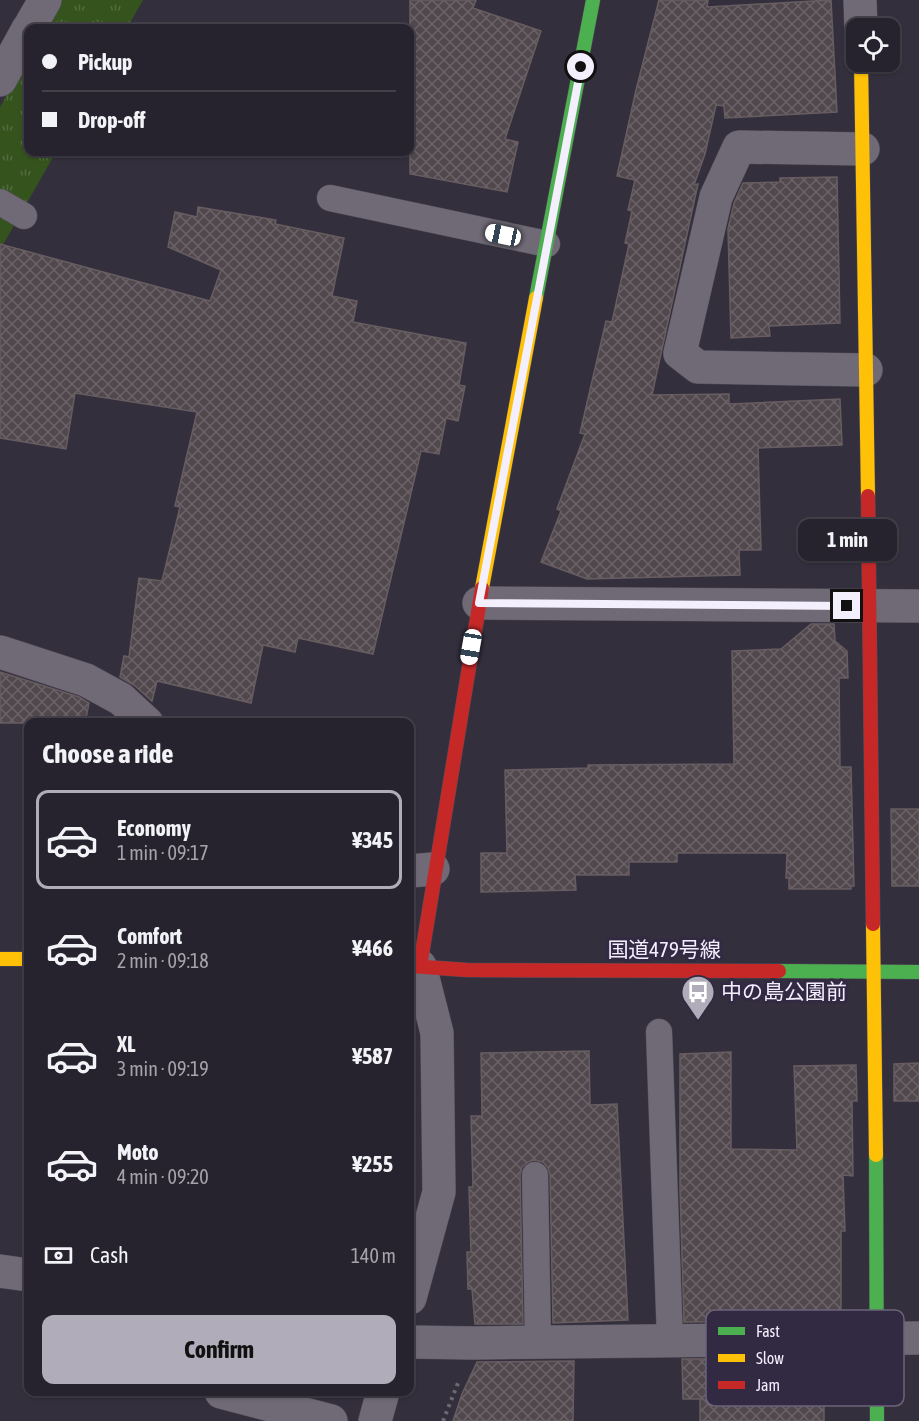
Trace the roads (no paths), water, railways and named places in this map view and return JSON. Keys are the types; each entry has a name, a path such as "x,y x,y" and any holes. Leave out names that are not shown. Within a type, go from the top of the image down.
{"main road":[{"path":"415,966 421,870 479,603 593,0"},
{"path":"861,72 878,1310"},
{"path":"0,959 24,959"},
{"name":"国道479号線","path":"415,966 467,970 919,972"},
{"path":"877,1406 877,1421"}],"street":[{"path":"33,24 45,0"},
{"path":"860,0 861,18"},
{"path":"0,80 24,41"},
{"path":"863,149 739,147 716,197 680,353 698,367 866,370"},
{"path":"479,603 919,606"},
{"path":"0,652 86,680 121,699 142,718"},
{"path":"414,1283 439,1192 437,1033 415,966"},
{"path":"0,1271 24,1274"},
{"path":"414,1342 706,1340"},
{"path":"236,1396 331,1421"},
{"path":"375,1421 382,1396"}],"lane":[{"path":"330,198 547,244"},
{"path":"0,202 24,216"},
{"path":"659,1032 670,1340"},
{"path":"535,1175 538,1342"}],"place":[{"name":"中の島公園前","path":"698,1021"}]}
